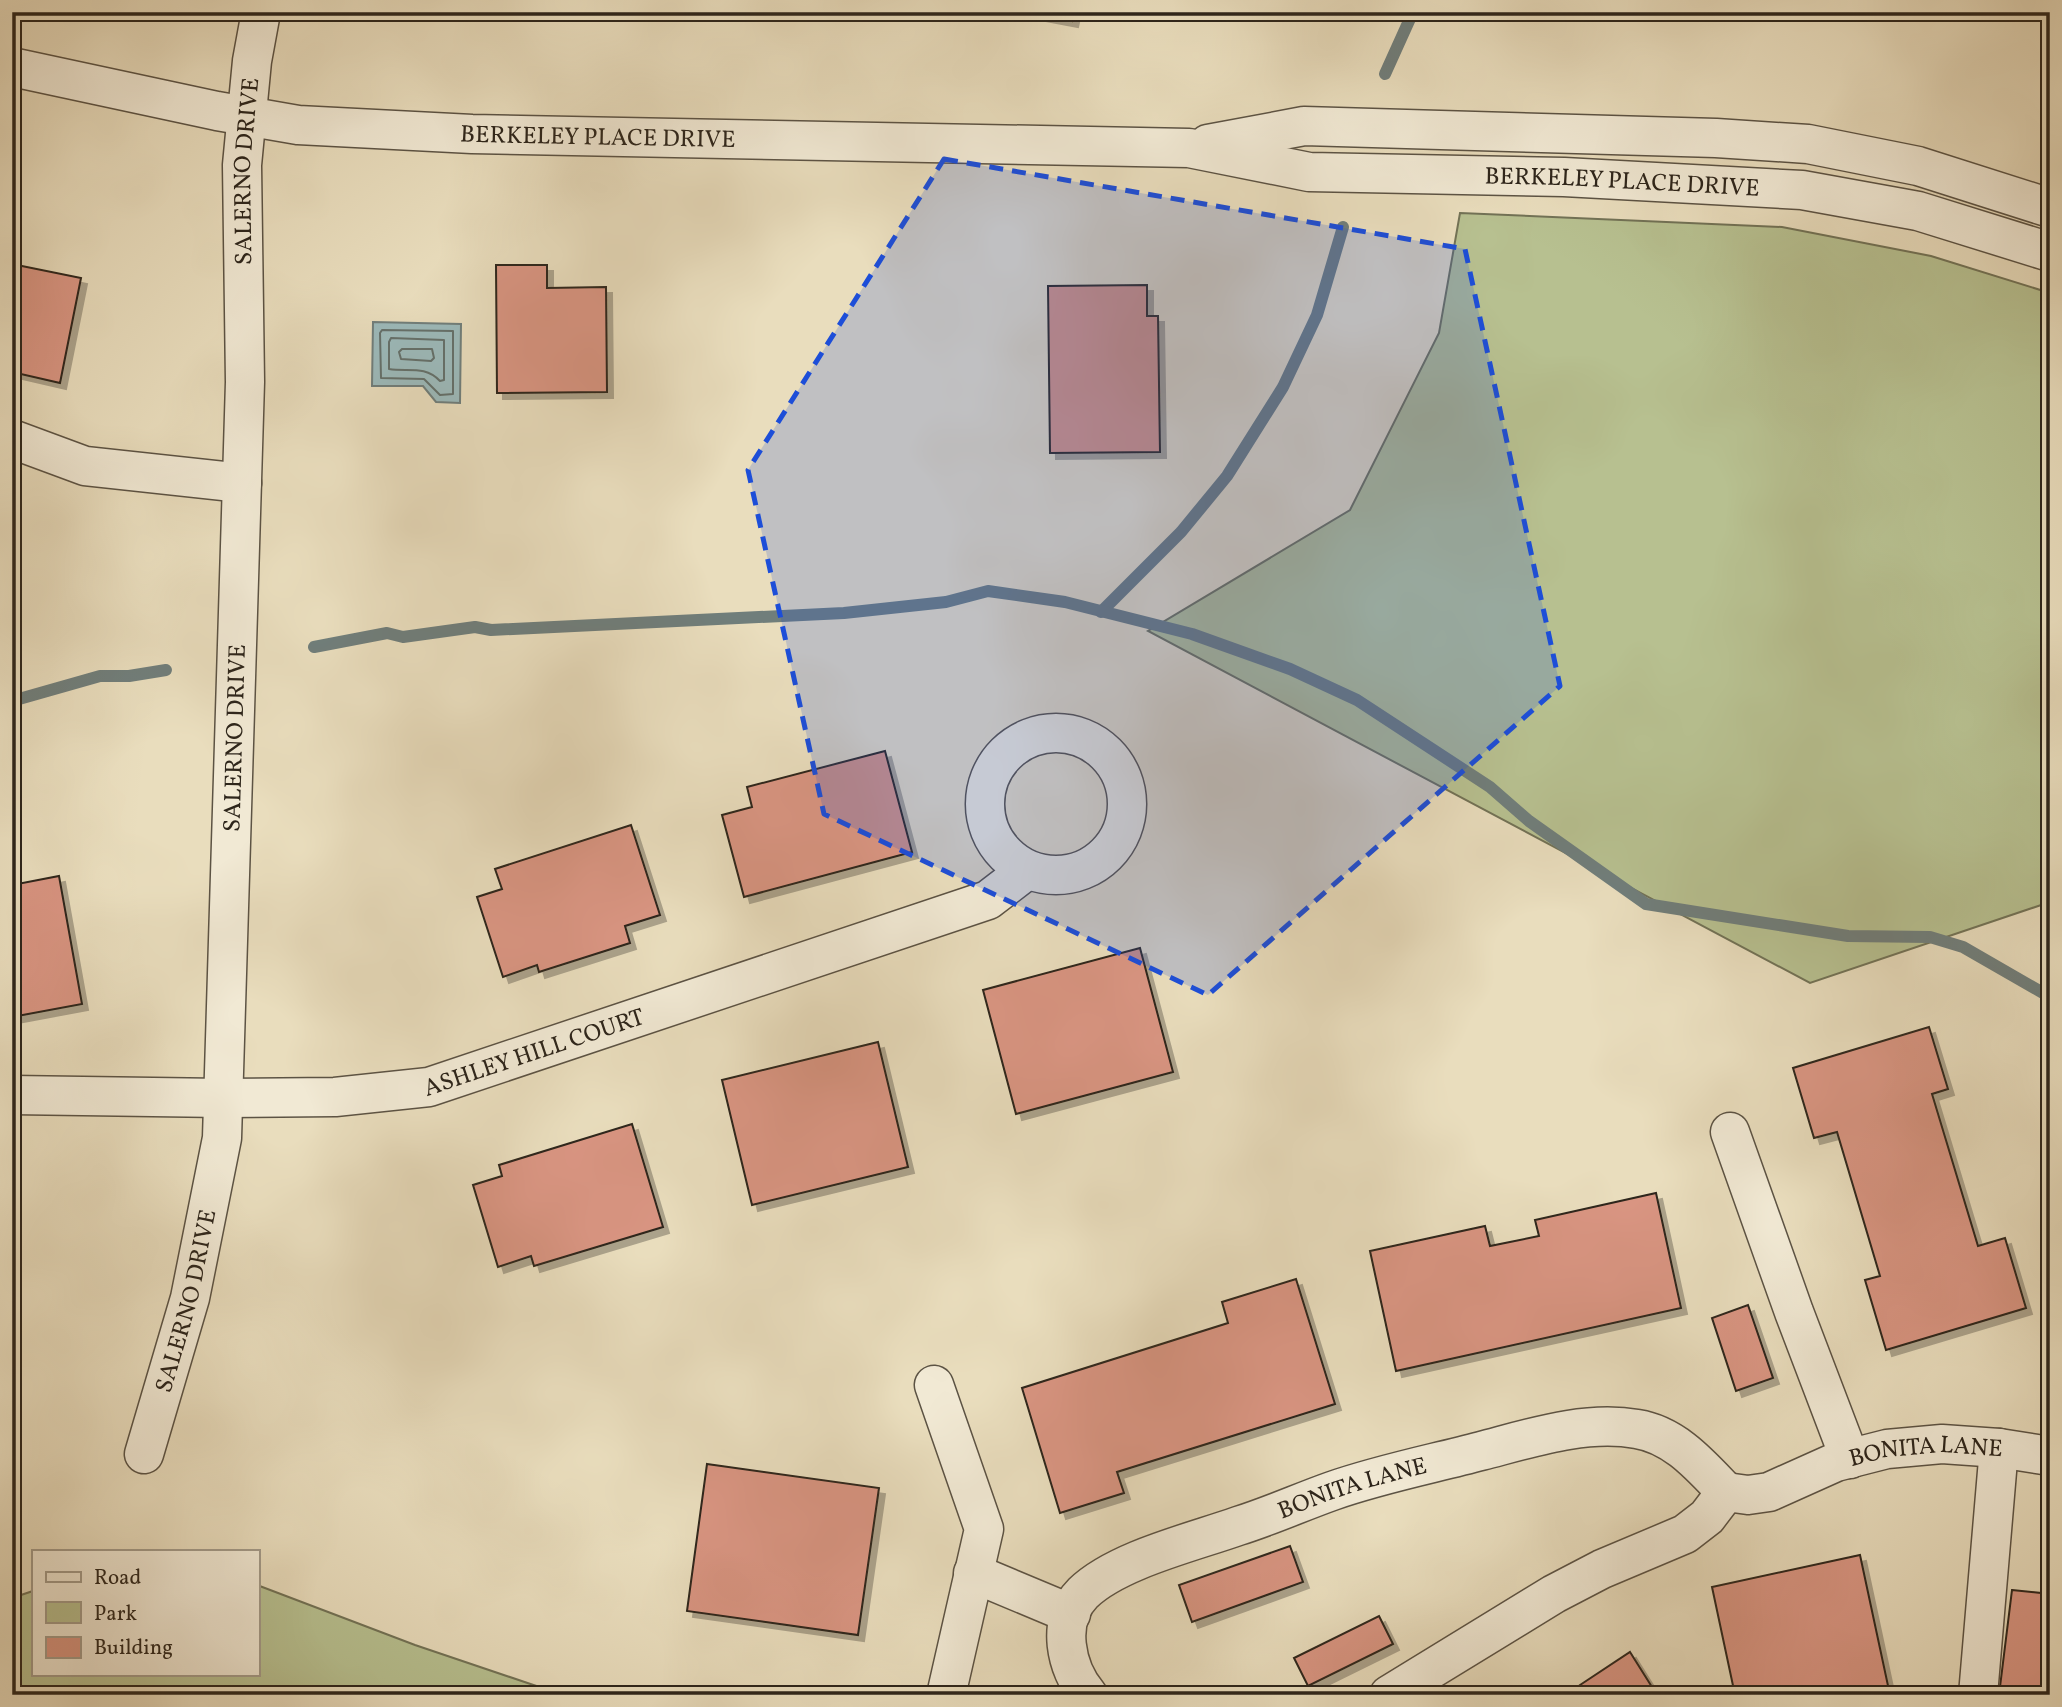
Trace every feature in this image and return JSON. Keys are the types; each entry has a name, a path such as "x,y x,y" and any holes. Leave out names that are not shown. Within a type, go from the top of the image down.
{"street":[{"name":"SALERNO DRIVE","path":"144,1454 190,1298 222,1138 245,383 242,165 252,61 261,12"},
{"name":"BERKELEY PLACE DRIVE","path":"12,67 298,125 472,134 1189,148 1309,172 1564,177 1814,192 1918,211 2050,252"},
{"name":"BERKELEY PLACE DRIVE","path":"1189,148 1304,126 1716,138 1815,146 1918,166 2050,208"},
{"path":"1814,192 1815,146"},
{"path":"12,439 85,466 242,483"},
{"name":"ASHLEY HILL COURT","path":"12,1095 335,1097 429,1087 988,900 1027,870"},
{"path":"1730,1132 1850,1459"},
{"path":"934,1385 984,1529 947,1691"},
{"name":"BONITA LANE","path":"1070,1614 1083,1594 1117,1570 1194,1540 1335,1490 1553,1432 1598,1427 1638,1429 1667,1439 1697,1461 1726,1492 1748,1495 1769,1492 1836,1462 1887,1449 1942,1444 1999,1448 2050,1457"},
{"path":"1978,1695 1999,1448"},
{"path":"1389,1695 1553,1594 1602,1569 1685,1534 1707,1517 1726,1492"},
{"path":"973,1573 1070,1614 1066,1637 1069,1661 1078,1683 1088,1695"}],"highlighted area":[{"path":"944,159 1465,249 1560,686 1208,995 824,814 748,470"}],"green space":[{"path":"1460,213 1782,227 1931,256 2050,293 2050,902 1810,983 1148,631 1350,510 1439,333"},
{"path":"259,1586 415,1645 563,1695 12,1695 12,1598 32,1591 32,1676 259,1676"}],"water":[{"path":"373,322 461,324 460,403 436,402 423,386 372,386"}],"building":[{"path":"1024,12 1074,12 1072,21"},
{"path":"12,264 81,278 60,383 12,372"},
{"path":"496,265 547,265 547,288 606,287 607,392 497,393"},
{"path":"1147,285 1147,316 1158,316 1160,452 1050,453 1048,286"},
{"path":"885,751 912,852 744,897 722,815 752,807 747,787"},
{"path":"631,825 660,915 625,926 630,943 539,972 537,965 503,977 477,897 502,889 495,869"},
{"path":"59,876 82,1004 12,1017 12,885"},
{"path":"1140,948 1173,1072 1016,1114 983,990"},
{"path":"1929,1027 1948,1089 1932,1094 1978,1246 2005,1238 2026,1308 1886,1350 1865,1280 1880,1276 1837,1132 1814,1138 1793,1068"},
{"path":"878,1042 908,1167 752,1205 722,1080"},
{"path":"632,1124 663,1227 534,1266 531,1256 498,1267 473,1185 502,1176 499,1165"},
{"path":"1656,1193 1681,1308 1396,1371 1370,1251 1485,1226 1490,1246 1539,1236 1535,1220"},
{"path":"1296,1279 1335,1404 1117,1472 1124,1493 1060,1513 1022,1388 1228,1323 1222,1302"},
{"path":"1748,1305 1773,1378 1736,1391 1712,1318"},
{"path":"707,1464 879,1488 858,1635 687,1611"},
{"path":"1290,1546 1303,1582 1192,1622 1179,1585"},
{"path":"1860,1555 1890,1695 1735,1695 1712,1587"},
{"path":"2012,1590 2050,1594 2050,1621 2041,1695 1999,1695"},
{"path":"1379,1616 1393,1644 1308,1686 1294,1658"},
{"path":"1630,1652 1657,1695 1581,1695 1584,1693 1580,1685"}],"waterway":[{"path":"1385,74 1413,12"},
{"path":"1101,612 1181,532 1227,476 1283,387 1317,315 1343,227"},
{"path":"314,647 387,633 403,637 475,627 491,630 844,613 946,602 988,591 1065,602 1192,634 1290,669 1357,700 1490,787 1529,821 1646,904 1848,936 1930,937 1963,947 2050,997"},
{"path":"12,701 100,676 129,676 166,670"}]}
